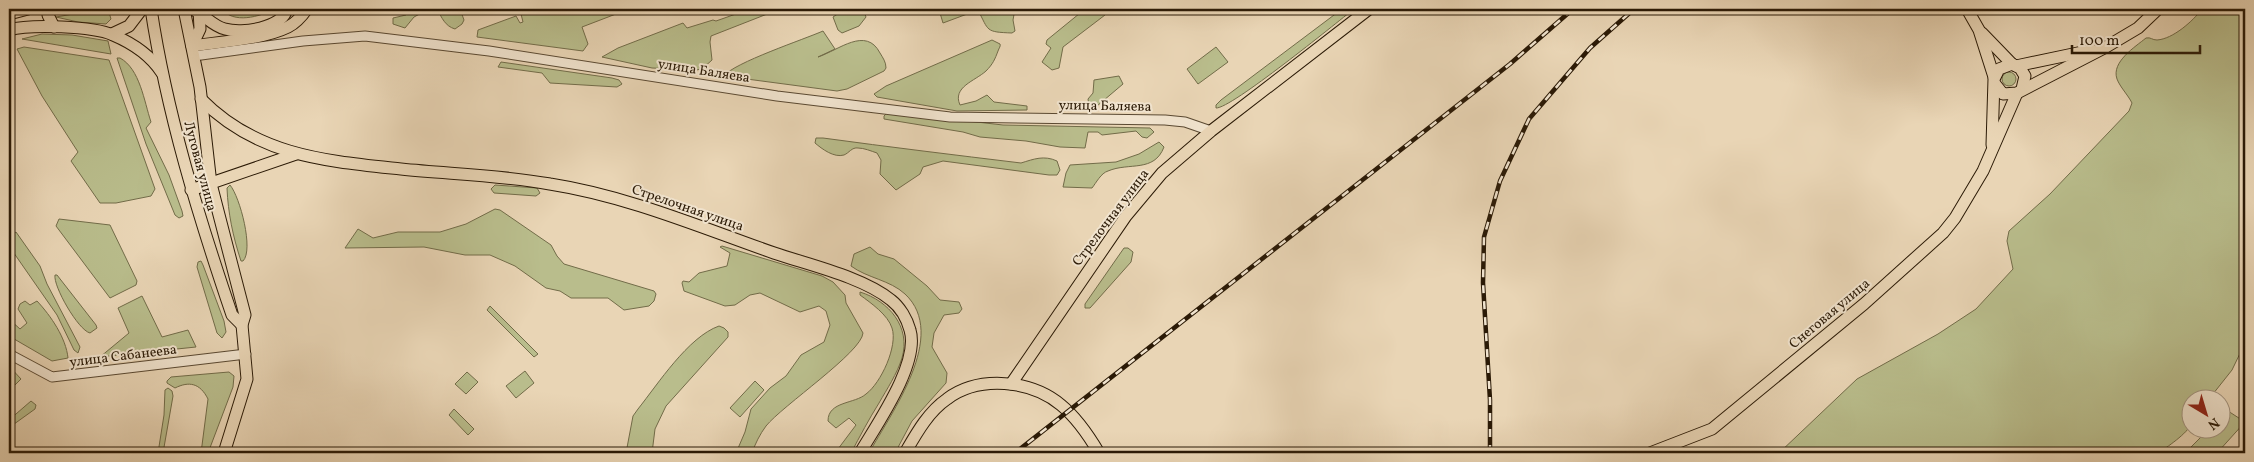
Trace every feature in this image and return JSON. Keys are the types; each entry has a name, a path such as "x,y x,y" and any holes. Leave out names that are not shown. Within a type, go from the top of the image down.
{"main road":[{"path":"9,14 28,9"},
{"path":"49,9 48,16 54,27"},
{"path":"112,34 129,26 142,9"},
{"name":"Луговая улица","path":"151,9 163,75 191,190 232,315 242,325"},
{"name":"Луговая улица","path":"184,9 201,99 210,184 245,315 242,325 246,354 246,387 224,453"},
{"path":"197,10 218,26 232,30 275,24 282,19 288,9"},
{"path":"193,51 289,27 300,19 308,9"},
{"name":"Стрелочная улица","path":"1011,384 1138,201 1162,173 1211,130 1369,9"},
{"path":"1967,9 1979,30 1994,80 2003,94 2019,91 2057,74 2138,28 2158,9"},
{"path":"193,51 200,29 197,10"},
{"path":"9,30 41,26 112,34 138,48 163,75"},
{"path":"1979,30 2024,76 2019,91"},
{"path":"1994,80 1999,69 2106,47"},
{"name":"Снеговая улица","path":"1991,154 1994,80"},
{"name":"Снеговая улица","path":"1650,453 1712,429 1869,300 1915,259 1955,218 1991,154 2019,91"},
{"name":"Стрелочная улица","path":"201,99 218,116 243,132 296,154 329,161 516,179 589,190 627,201 822,269 882,294 898,307 906,321 910,330 912,347 905,372 860,453"},
{"path":"191,190 296,154"},
{"path":"905,453 929,416 948,398 961,390 979,384 1011,384 1041,393 1062,406 1082,427 1099,453"}],"street":[{"name":"улица Баляева","path":"193,51 365,36 489,51 777,96 950,117 1165,120 1185,122 1211,130"},
{"name":"улица Сабанеева","path":"9,354 52,377 246,354"}],"green space":[{"path":"108,9 111,19 106,24 78,22 56,17"},
{"path":"222,9 274,9 247,18 240,18 227,14"},
{"path":"411,9 429,9 414,17 405,28 393,24 393,18 406,15"},
{"path":"437,9 460,9 464,20 462,24 455,29 452,28 444,21"},
{"path":"534,9 629,9 582,27 588,44 583,51 477,37 478,30 516,16 520,23 523,22 521,14"},
{"path":"750,9 780,9 711,36 712,60 702,69 652,68 602,57 618,48 683,23 687,28 713,20 716,21"},
{"path":"845,9 863,9 866,17 859,26 842,33 838,30 833,17"},
{"path":"945,9 1015,9 1013,20 1015,31 1003,33 992,31 986,26 978,10 943,23 940,13"},
{"path":"1085,9 1109,9 1105,15 1063,47 1059,68 1052,70 1042,62 1051,48 1046,44 1047,40"},
{"path":"1342,9 1354,9 1262,81 1225,105 1216,108 1216,105 1221,100"},
{"path":"2202,9 2245,9 2245,343 2232,370 2216,390 2182,390 2182,435 2158,453 1779,453 1857,379 1938,334 1976,309 2013,269 2007,241 2009,231 2050,194 2129,111 2132,103 2120,85 2116,73 2121,61 2130,50 2146,38 2163,39 2176,33"},
{"path":"823,31 835,49 818,57 852,42 867,41 874,45 880,53 886,68 884,71 847,89 837,91 724,76 755,58"},
{"path":"42,34 72,35 108,41 111,54 22,39"},
{"path":"992,40 1000,44 995,59 986,71 962,89 958,99 960,105 976,101 987,95 994,102 1027,106 1027,110 957,111 877,97 874,94 886,86"},
{"path":"24,47 109,60 155,189 151,196 116,203 100,203 71,161 78,152 42,96 17,49"},
{"path":"1216,47 1228,62 1198,84 1187,69"},
{"path":"117,58 127,63 137,78 151,122 146,128 169,175 182,211 183,216 179,218 175,215 146,144"},
{"path":"501,62 612,78 619,80 622,84 617,87 550,83 542,73 498,67"},
{"path":"2006,72 2012,72 2016,79 2012,86 2006,86 2002,82 2002,76"},
{"path":"1119,76 1123,84 1097,106 1089,106 1088,99 1093,93 1094,80"},
{"path":"888,112 1003,125 1150,128 1154,132 1147,138 1142,137 1136,131 1102,135 1098,132 1088,132 1085,148 1060,147 1026,141 980,137 963,132 884,119"},
{"path":"816,138 1021,163 1039,158 1048,158 1057,161 1060,170 1057,175 1049,175 943,161 923,167 920,174 896,190 880,174 881,160 877,153 856,148 840,156 832,154 815,143"},
{"path":"1159,142 1164,147 1160,155 1147,164 1116,168 1105,172 1092,188 1063,187 1070,165 1116,162 1139,154"},
{"path":"230,185 238,200 244,223 247,246 243,261 241,261 233,234 227,188"},
{"path":"495,185 537,188 540,193 536,196 494,193 491,189"},
{"path":"495,209 500,210 551,245 564,264 654,291 656,294 654,301 649,306 624,310 608,298 571,298 560,291 546,288 515,266 490,255 465,255 424,247 345,248 358,229 373,238 398,232 440,232 466,224"},
{"path":"59,219 110,225 137,281 136,285 110,298 56,226"},
{"path":"16,232 40,266 47,284 80,347 78,353 74,350 57,315 9,246 9,237"},
{"path":"722,246 822,276 833,282 845,295 846,303 863,333 859,342 850,353 766,426 752,453 736,453 745,432 751,409 770,388 786,376 801,355 824,342 830,325 826,311 819,306 800,312 760,293 750,295 735,305 725,306 684,291 683,281 689,282 699,273 727,266 730,253 720,247"},
{"path":"870,247 878,254 894,259 927,286 940,300 959,302 962,309 959,313 944,315 934,333 932,347 947,373 946,383 912,421 895,453 869,453 902,396 912,374 919,352 921,331 917,311 905,294 892,285 851,266 854,254"},
{"path":"1124,248 1128,248 1133,252 1131,262 1090,308 1085,308 1085,304"},
{"path":"201,261 203,265 224,321 226,332 222,338 217,333 197,267 198,262"},
{"path":"55,275 57,275 96,325 97,328 90,333 79,324 67,307 55,281"},
{"path":"860,292 880,302 895,317 903,336 904,347 895,376 851,453 835,453 856,425 849,418 836,428 828,421 829,415 837,406 861,397 872,389 887,364 893,344 892,328 887,318 860,295"},
{"path":"142,296 162,337 188,330 196,347 100,357 129,333 118,308"},
{"path":"25,301 30,305 37,301 47,313 61,335 68,358 52,361 9,336 9,319 20,329 27,323 18,309 20,304"},
{"path":"490,306 538,354 534,357 487,310"},
{"path":"719,326 728,332 728,337 666,406 655,429 652,453 626,453 633,416 638,409 674,362 696,340"},
{"path":"9,366 21,379 9,391"},
{"path":"525,371 534,383 516,398 506,386"},
{"path":"229,372 234,376 233,387 208,453 201,453 208,399 194,385 189,384 175,388 167,383 167,381 171,377"},
{"path":"467,372 478,382 466,394 455,384"},
{"path":"755,381 764,390 740,417 730,408"},
{"path":"168,388 172,391 173,396 163,453 158,453 164,415 165,390"},
{"path":"31,401 36,405 35,409 10,427 9,433 9,420"},
{"path":"454,409 474,429 468,435 449,415"},
{"path":"2232,414 2245,422 2232,436"},
{"path":"2198,440 2229,440 2217,453 2185,453"}],"railway":[{"path":"1015,453 1510,64 1573,9"},
{"path":"1490,453 1490,400 1483,283 1484,237 1500,181 1529,119 1590,48 1634,9"}]}
